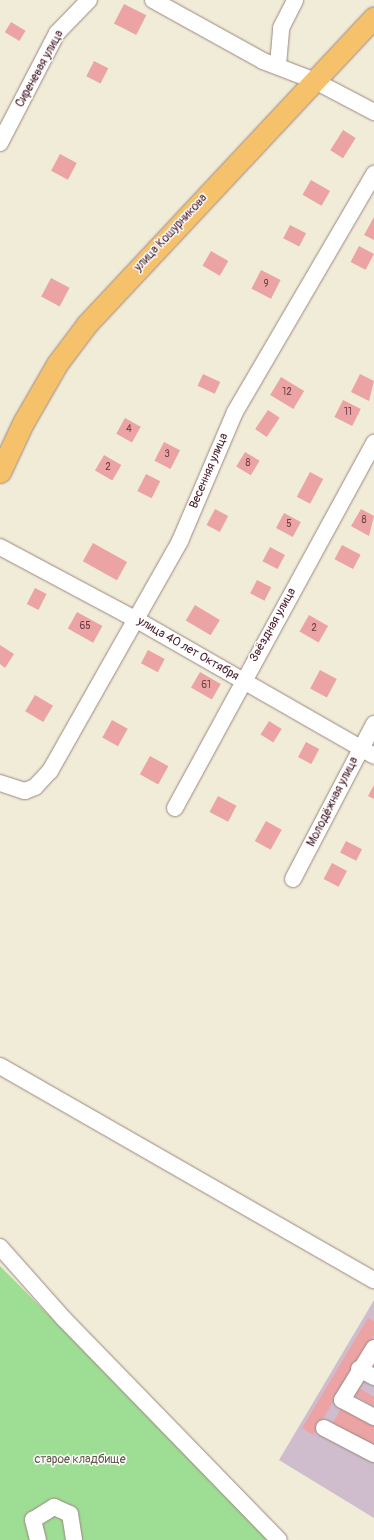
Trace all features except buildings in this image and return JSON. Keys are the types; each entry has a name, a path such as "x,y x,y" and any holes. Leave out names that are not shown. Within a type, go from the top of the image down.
{"main road":[{"name":"улица Кошурникова","path":"0,472 23,423 57,364 87,324 374,17"}],"street":[{"name":"Сиреневая улица","path":"0,143 57,33 89,0"},
{"path":"153,0 263,61 278,65 315,81 374,112"},
{"path":"278,65 281,28 295,0"},
{"name":"Весенняя улица","path":"0,783 24,791 35,787 50,771 137,620 180,541 235,412 374,174"},
{"name":"Звёздная улица","path":"175,808 242,680 374,443"},
{"name":"улица 40 лет Октября","path":"0,547 137,620 367,752"},
{"name":"Молодёжная улица","path":"293,879 367,752 374,724"},
{"path":"0,1066 374,1279"},
{"path":"0,1247 64,1319 278,1540"},
{"path":"374,1348 359,1369 342,1400 374,1417"},
{"path":"359,1369 374,1377"},
{"path":"324,1428 374,1454"},
{"path":"38,1540 33,1520 54,1507 70,1514 74,1540"}],"shaded area":[{"path":"374,1300 374,1518 279,1460"}],"green space":[{"name":"старое кладбище","path":"0,1266 272,1540 0,1540"}]}
